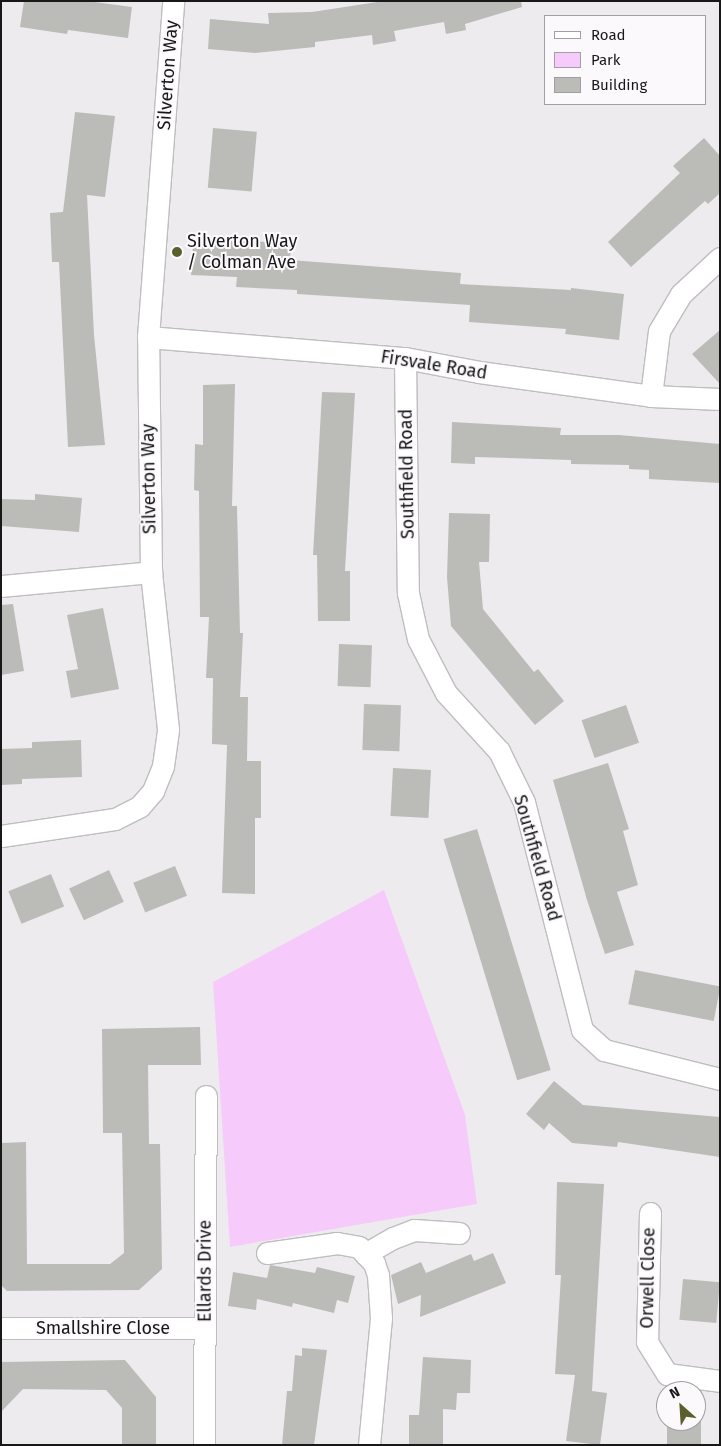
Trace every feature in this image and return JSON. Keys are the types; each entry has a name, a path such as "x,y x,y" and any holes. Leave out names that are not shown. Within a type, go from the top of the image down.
{"street":[{"name":"Silverton Way","path":"1,836 115,819 140,806 153,791 163,766 168,729 150,572 148,337 173,1"},
{"path":"651,396 659,331 681,294 720,258"},
{"name":"Firsvale Road","path":"148,337 405,358 479,372 651,396 720,399"},
{"name":"Southfield Road","path":"405,358 408,593 418,639 446,693 499,751 524,802 582,1030 604,1050 720,1078"},
{"path":"1,586 150,572"},
{"name":"Ellards Drive","path":"204,1445 206,1096"},
{"name":"Orwell Close","path":"650,1213 647,1342 667,1374 720,1381"},
{"path":"365,1254 393,1238 414,1230 459,1233"},
{"path":"267,1253 337,1243 359,1247 378,1275 381,1318 369,1445"},
{"name":"Smallshire Close","path":"1,1328 205,1328"}],"green space":[{"path":"384,890 465,1115 477,1204 230,1247 213,982"}],"building":[{"path":"24,1 87,1 132,7 128,38 68,30 67,34 20,27"},
{"path":"384,1 521,1 522,7 465,24 466,30 446,34 444,22 394,31 396,41 373,45 372,35 315,42 315,47 255,53 208,49 210,19 269,24 268,13 312,12"},
{"path":"75,112 115,116 105,197 87,195 94,335 105,445 68,447 59,262 52,262 50,213 63,212"},
{"path":"213,128 257,132 252,192 208,188"},
{"path":"704,138 720,156 720,193 708,204 705,201 631,267 608,242 680,173 673,166"},
{"path":"230,240 291,243 290,260 461,273 460,284 571,290 571,288 624,294 619,340 565,334 566,329 469,322 470,305 297,294 297,290 236,287 237,277 191,275 193,243 229,245"},
{"path":"720,330 720,384 692,354"},
{"path":"235,384 232,506 237,506 240,633 243,633 240,697 248,697 247,761 261,761 261,818 255,818 255,894 222,893 227,745 212,744 213,678 206,678 209,617 200,617 199,491 194,490 195,444 203,445 203,385"},
{"path":"322,392 355,393 345,571 350,571 350,621 318,621 317,555 313,555"},
{"path":"452,422 561,428 560,435 619,435 720,444 720,483 649,479 649,470 629,469 629,465 571,464 571,460 475,457 475,464 451,463"},
{"path":"35,494 82,498 79,532 1,526 1,499 35,500"},
{"path":"449,513 490,514 489,562 479,562 483,609 534,672 538,669 564,701 535,725 451,626 447,577"},
{"path":"13,604 24,671 1,675 1,605"},
{"path":"103,608 119,689 71,698 66,671 78,669 67,615"},
{"path":"339,644 372,645 371,687 338,686"},
{"path":"364,704 401,705 399,751 362,750"},
{"path":"626,705 639,743 595,758 582,720"},
{"path":"81,740 82,777 22,779 22,784 1,785 1,749 32,748 32,742"},
{"path":"608,763 629,829 623,831 638,885 617,892 634,945 605,954 587,900 553,780"},
{"path":"393,768 431,770 428,818 390,816"},
{"path":"477,829 551,1070 517,1080 444,839"},
{"path":"175,866 187,896 145,913 133,883"},
{"path":"109,870 124,902 84,920 69,889"},
{"path":"51,874 64,906 21,924 8,891"},
{"path":"635,970 720,987 714,1021 628,1004"},
{"path":"200,1027 201,1065 148,1065 149,1144 160,1144 162,1269 139,1290 7,1291 1,1285 1,1143 26,1142 27,1264 110,1264 124,1253 122,1133 103,1133 102,1029"},
{"path":"554,1081 583,1105 720,1117 720,1157 618,1142 617,1147 572,1143 549,1123 544,1130 526,1114"},
{"path":"557,1182 604,1184 592,1391 607,1393 600,1445 566,1441 575,1375 555,1374 561,1275 555,1275"},
{"path":"493,1253 506,1283 420,1317 421,1295 398,1304 391,1275 421,1262 426,1273 471,1254 474,1261"},
{"path":"270,1265 315,1273 317,1267 355,1276 348,1303 337,1300 334,1313 293,1303 292,1307 257,1299 256,1310 228,1306 233,1272 267,1278"},
{"path":"683,1279 720,1282 716,1323 679,1320"},
{"path":"302,1348 327,1350 314,1445 282,1445 287,1391 292,1391 295,1355 302,1356"},
{"path":"423,1357 471,1360 470,1393 457,1393 456,1410 443,1409 443,1445 409,1445 409,1415 419,1415"},
{"path":"125,1360 156,1397 156,1445 122,1445 122,1408 106,1390 23,1389 1,1412 1,1362"},
{"path":"667,1431 701,1431 701,1445 667,1445"}],"place":[{"name":"Silverton Way / Colman Ave","path":"177,252"}]}
